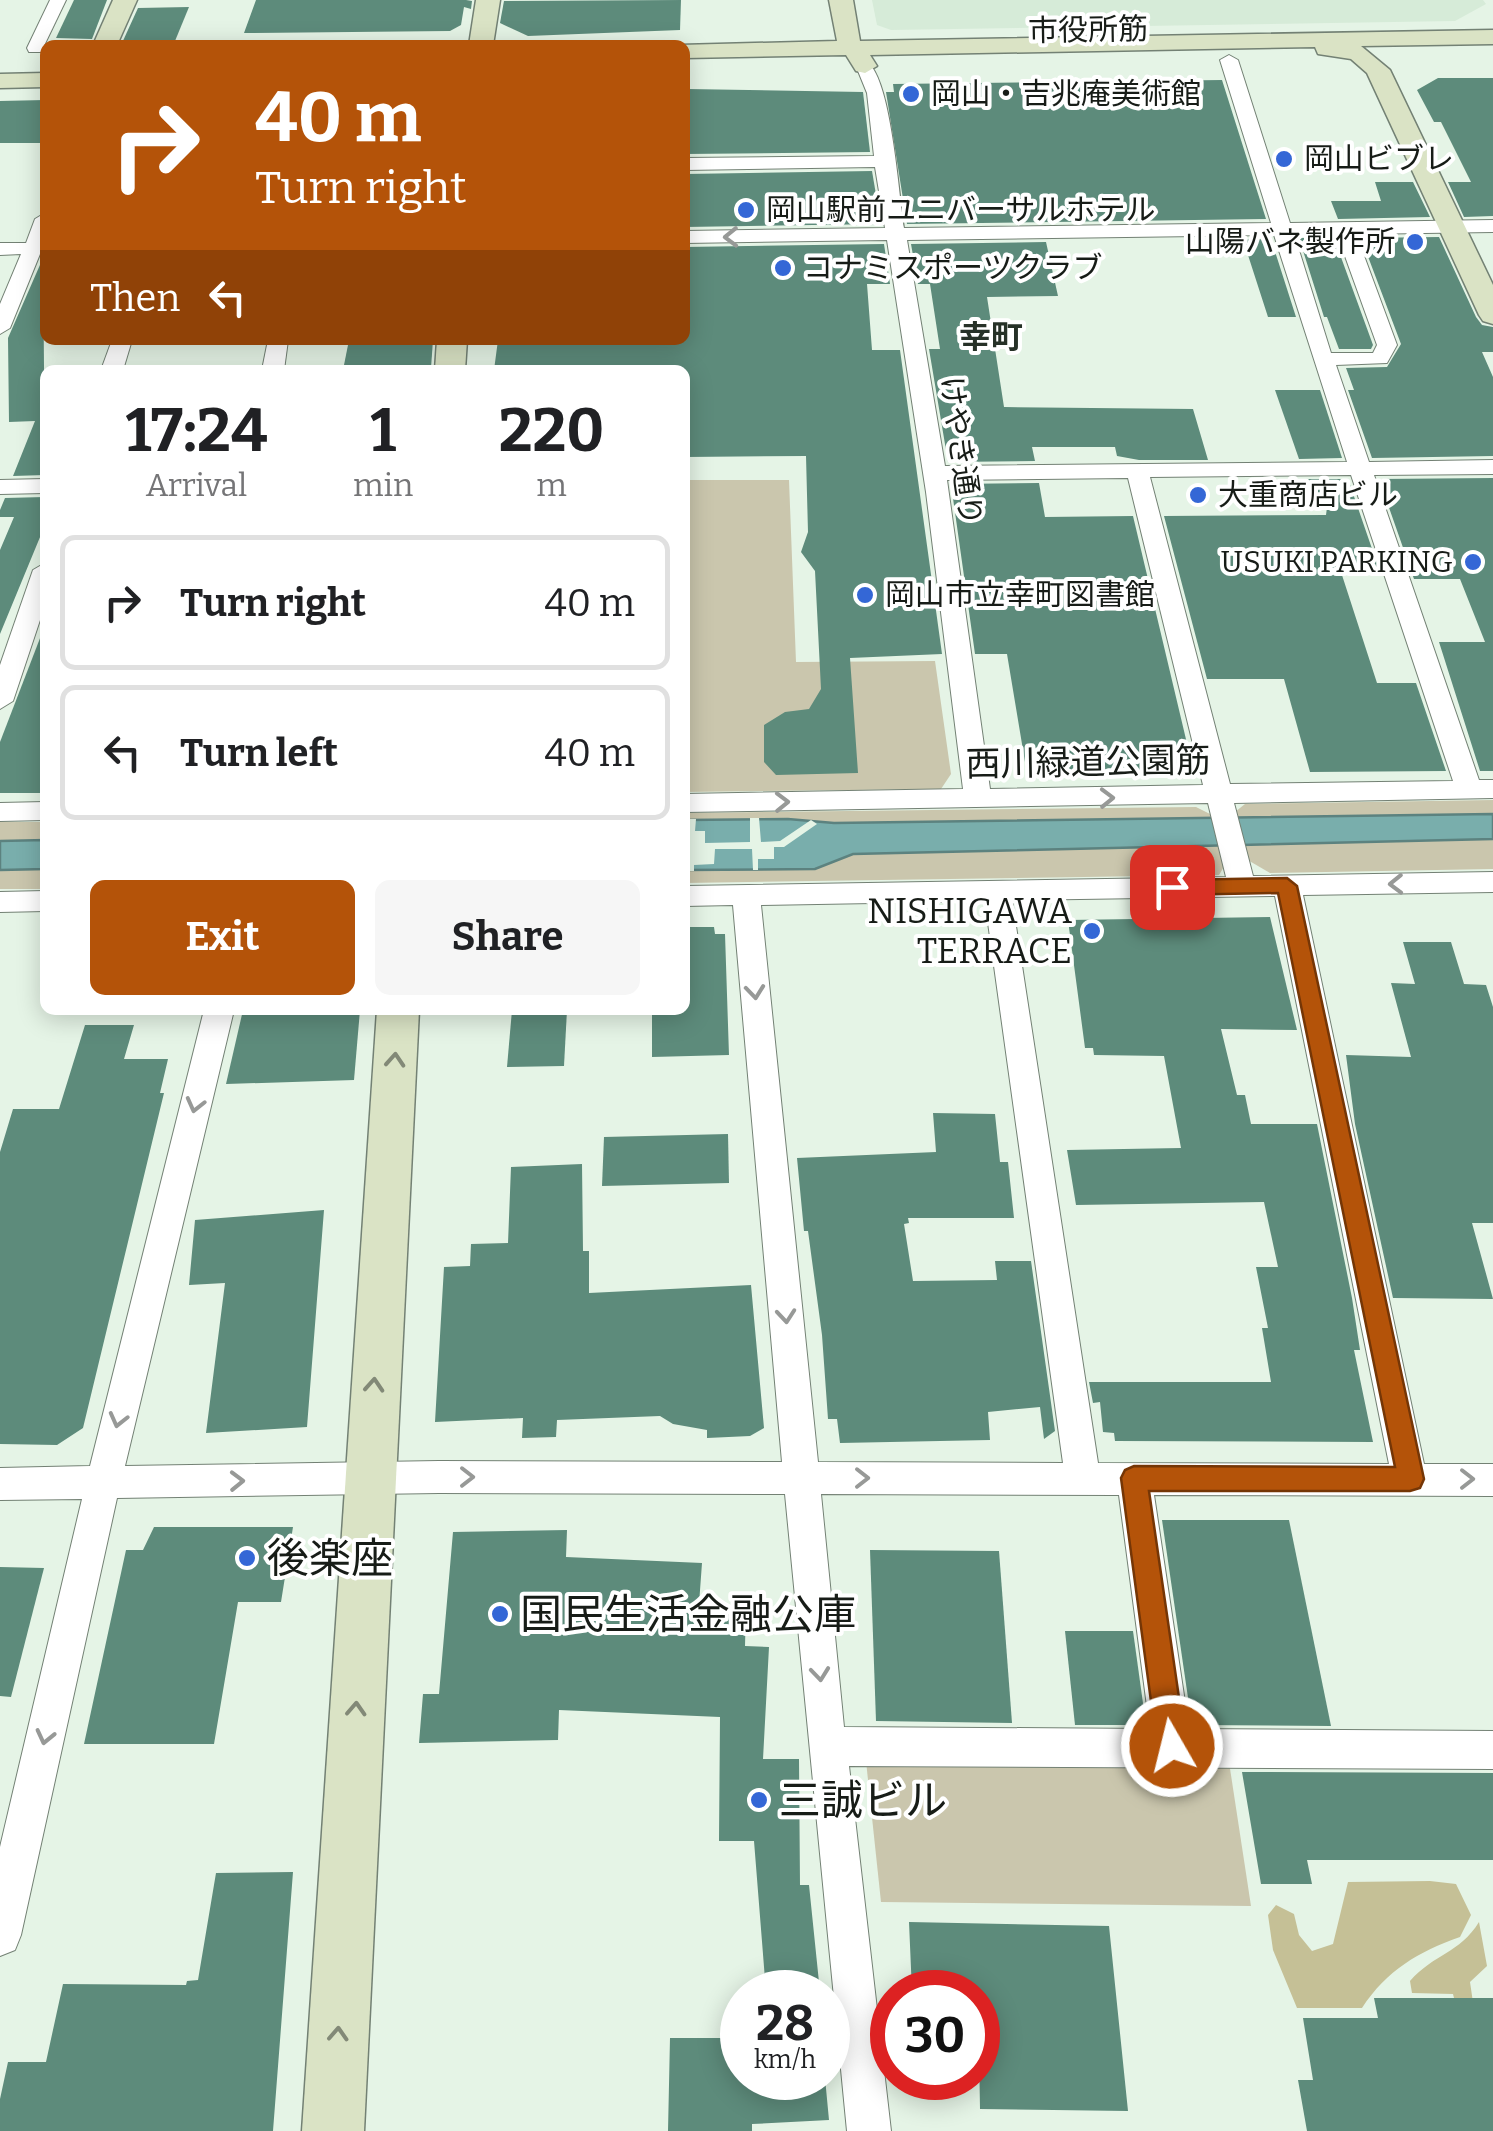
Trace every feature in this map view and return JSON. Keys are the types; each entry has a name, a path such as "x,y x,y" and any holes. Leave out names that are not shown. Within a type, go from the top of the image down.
{"street":[{"path":"45,40 58,0"},
{"path":"107,40 125,0"},
{"path":"482,40 488,0"},
{"name":"けやき通り","path":"841,0 847,39 874,80 978,800"},
{"path":"1328,40 1389,29 1493,26"},
{"name":"市役所筋","path":"690,68 1015,45 1493,37"},
{"path":"1015,45 1083,52 1320,49 1358,53 1368,58 1386,83 1493,314"},
{"name":"市役所筋","path":"690,51 859,57 1230,60 1493,56"},
{"path":"0,61 40,54"},
{"path":"1230,60 1359,468 1481,789"},
{"path":"0,81 40,80"},
{"path":"690,164 883,161"},
{"path":"690,237 1493,226"},
{"path":"1323,358 1380,358 1387,345 1344,228"},
{"path":"0,249 40,248 0,328"},
{"path":"932,472 1493,467"},
{"path":"1137,468 1242,886"},
{"path":"0,486 40,486"},
{"path":"0,701 40,585"},
{"name":"西川緑道公園筋","path":"690,803 978,800 1224,819 1481,789"},
{"path":"0,812 40,811"},
{"path":"690,896 1493,883"},
{"path":"1287,886 1410,1479"},
{"path":"997,890 1083,1477"},
{"path":"746,895 827,1746 869,2131"},
{"path":"0,902 40,901"},
{"path":"0,1934 103,1483 217,1015"},
{"path":"332,2131 398,1015"},
{"path":"0,1484 1083,1477 1493,1480"},
{"path":"1134,1478 1172,1746"},
{"path":"827,1746 1493,1750"}],"shaded area":[{"path":"872,0 1483,0 1486,4 1455,21 891,30 877,25"},
{"path":"690,480 789,480 796,662 935,661 951,774 941,789 690,792"},
{"path":"1493,800 1493,869 1270,873 1246,859 1235,812 1245,804"},
{"path":"1196,807 1210,814 1225,865 1219,875 690,883 690,813"},
{"path":"0,822 40,822 40,889 0,889"},
{"path":"866,1761 1229,1762 1251,1906 881,1902"},
{"path":"1348,1882 1456,1884 1471,1915 1460,1937 1405,1964 1382,1983 1362,2008 1297,2008 1273,1950 1268,1915 1276,1905 1294,1914 1299,1935 1312,1951 1333,1944"},
{"path":"1479,1922 1487,1966 1470,1982 1475,2016 1466,2046 1453,1994 1412,1993 1410,1981 1463,1941"}],"water":[{"path":"1493,814 1493,839 853,854 815,869 690,870 690,820 788,819 834,823"},
{"path":"40,840 40,869 0,870 0,841"}],"pier":[{"path":"750,818 759,818 761,842 780,841 811,820 817,824 784,847 774,847 774,859 758,859 758,870 753,870 752,849 715,849 714,864 694,865 694,871 690,871 690,819 696,819 695,831 705,831 705,843 750,842"}],"building":[{"path":"74,0 107,0 92,39 56,38"},
{"path":"256,0 472,1 471,9 464,7 461,25 450,31 244,33"},
{"path":"681,0 680,30 528,36 500,23 504,1"},
{"path":"189,7 175,40 123,40 138,8"},
{"path":"1438,78 1493,78 1493,216 1464,217 1448,182 1471,182 1441,122 1434,122 1417,90"},
{"path":"1222,80 1266,219 907,224 886,92 894,92 893,84"},
{"path":"690,89 863,92 870,152 690,154"},
{"path":"40,100 40,143 0,143 0,101"},
{"path":"872,171 881,224 690,227 690,174"},
{"path":"1375,182 1413,182 1430,217 1338,219 1331,201 1381,201"},
{"path":"1439,237 1476,317 1482,325 1493,327 1493,352 1482,352 1493,377 1493,456 1372,458 1348,390 1354,390 1346,368 1387,367 1401,344 1361,238"},
{"path":"1299,238 1334,238 1373,345 1371,349 1339,349 1324,317"},
{"path":"1271,239 1296,317 1268,317 1247,252 1221,248 1218,240"},
{"path":"1046,242 1058,296 987,297 1004,407 1193,409 1208,460 1139,460 1117,456 1115,447 1032,447 1035,461 948,462 929,349 940,349 930,284 918,284 911,244"},
{"path":"884,244 890,284 867,284 872,350 900,350 942,654 850,658 858,773 776,775 764,762 764,725 785,712 809,709 821,689 815,571 801,552 808,532 806,456 690,457 690,365 495,365 497,345 690,345 690,247"},
{"path":"40,265 40,345 44,345 44,365 40,365 40,475 13,476 35,421 9,422 8,338"},
{"path":"348,345 433,345 431,365 344,365"},
{"path":"1275,390 1320,390 1342,458 1299,459"},
{"path":"1493,478 1493,771 1480,771 1439,642 1485,642 1460,579 1414,579 1379,479"},
{"path":"1306,479 1348,479 1380,572 1341,572 1377,683 1416,683 1446,771 1310,772 1284,679 1207,679 1164,516 1326,515 1328,500 1312,497"},
{"path":"1039,483 1045,517 1133,516 1194,773 1027,774 1007,654 975,654 951,484"},
{"path":"40,497 40,537 0,634 0,550 14,517 0,517 5,498"},
{"path":"40,638 40,793 0,793 0,742"},
{"path":"1270,917 1297,1030 1221,1029 1237,1095 1245,1095 1251,1124 1317,1124 1352,1298 1360,1350 1354,1350 1373,1442 1115,1441 1114,1433 1103,1432 1100,1402 1093,1403 1089,1382 1271,1382 1262,1328 1268,1328 1256,1267 1278,1267 1264,1202 1076,1205 1067,1150 1181,1148 1164,1056 1094,1055 1093,1048 1085,1048 1068,920"},
{"path":"690,927 714,927 715,934 725,934 729,1055 652,1057 652,1015 690,1015"},
{"path":"1403,942 1451,942 1464,984 1486,985 1493,1007 1493,1223 1472,1223 1493,1299 1393,1298 1355,1124 1346,1055 1411,1057 1391,983 1415,984"},
{"path":"242,1015 360,1015 354,1080 226,1084"},
{"path":"512,1015 567,1015 564,1066 507,1067"},
{"path":"85,1025 134,1025 124,1059 168,1059 160,1093 164,1093 83,1428 57,1445 0,1444 0,1152 13,1109 59,1109"},
{"path":"933,1113 995,1114 1000,1162 1008,1162 1014,1218 908,1218 909,1223 904,1224 913,1281 997,1280 995,1261 1031,1261 1055,1431 1044,1439 1040,1407 988,1412 990,1440 840,1443 837,1419 828,1419 822,1335 808,1231 804,1231 797,1158 936,1152"},
{"path":"728,1134 729,1183 602,1186 604,1137"},
{"path":"582,1164 583,1251 589,1251 589,1293 751,1285 764,1428 750,1436 707,1438 707,1430 673,1424 660,1416 557,1420 556,1437 522,1438 523,1418 435,1422 444,1267 470,1266 471,1244 508,1243 511,1167"},
{"path":"324,1210 307,1427 206,1433 225,1283 189,1285 195,1220"},
{"path":"1162,1520 1289,1520 1331,1726 1192,1725"},
{"path":"154,1527 293,1527 281,1602 238,1602 214,1744 84,1744 126,1550 143,1550"},
{"path":"567,1530 566,1557 702,1563 699,1604 746,1606 745,1646 769,1647 763,1759 799,1759 800,1885 809,1885 818,1970 764,1970 754,1841 719,1841 720,1717 559,1710 558,1740 419,1743 423,1694 439,1694 453,1532"},
{"path":"870,1550 999,1551 1012,1723 876,1721"},
{"path":"0,1567 44,1568 11,1697 0,1696"},
{"path":"1065,1631 1133,1631 1146,1725 1075,1725"},
{"path":"1242,1772 1493,1773 1493,1860 1307,1860 1312,1884 1261,1884"},
{"path":"293,1872 273,2131 0,2131 0,2099 8,2062 46,2062 63,1984 186,1985 187,1981 198,1980 216,1873"},
{"path":"909,1922 1109,1926 1128,2111 980,2109 980,2100 1000,2100 1000,1970 911,1970"},
{"path":"1374,1998 1493,1998 1493,2131 1307,2131 1298,2080 1313,2080 1303,2018 1378,2018"},
{"path":"670,2038 720,2038 720,2100 827,2100 829,2120 752,2124 752,2131 668,2131"}],"place":[{"name":"岡山・吉兆庵美術館","path":"911,94"},
{"name":"岡山ビブレ","path":"1284,159"},
{"name":"岡山駅前ユニバーサルホテル","path":"746,210"},
{"name":"山陽バネ製作所","path":"1415,242"},
{"name":"コナミスポーツクラブ","path":"783,268"},
{"name":"大重商店ビル","path":"1198,495"},
{"name":"USUKI PARKING","path":"1473,562"},
{"name":"岡山市立幸町図書館","path":"865,595"},
{"name":"NISHIGAWA TERRACE","path":"1092,931"},
{"name":"後楽座","path":"247,1558"},
{"name":"国民生活金融公庫","path":"500,1614"},
{"name":"三誠ビル","path":"759,1800"}],"district":[{"name":"幸町","path":"991,337"}],"route":[{"path":"1172,887 1287,886 1410,1479 1134,1478 1172,1746"}]}
